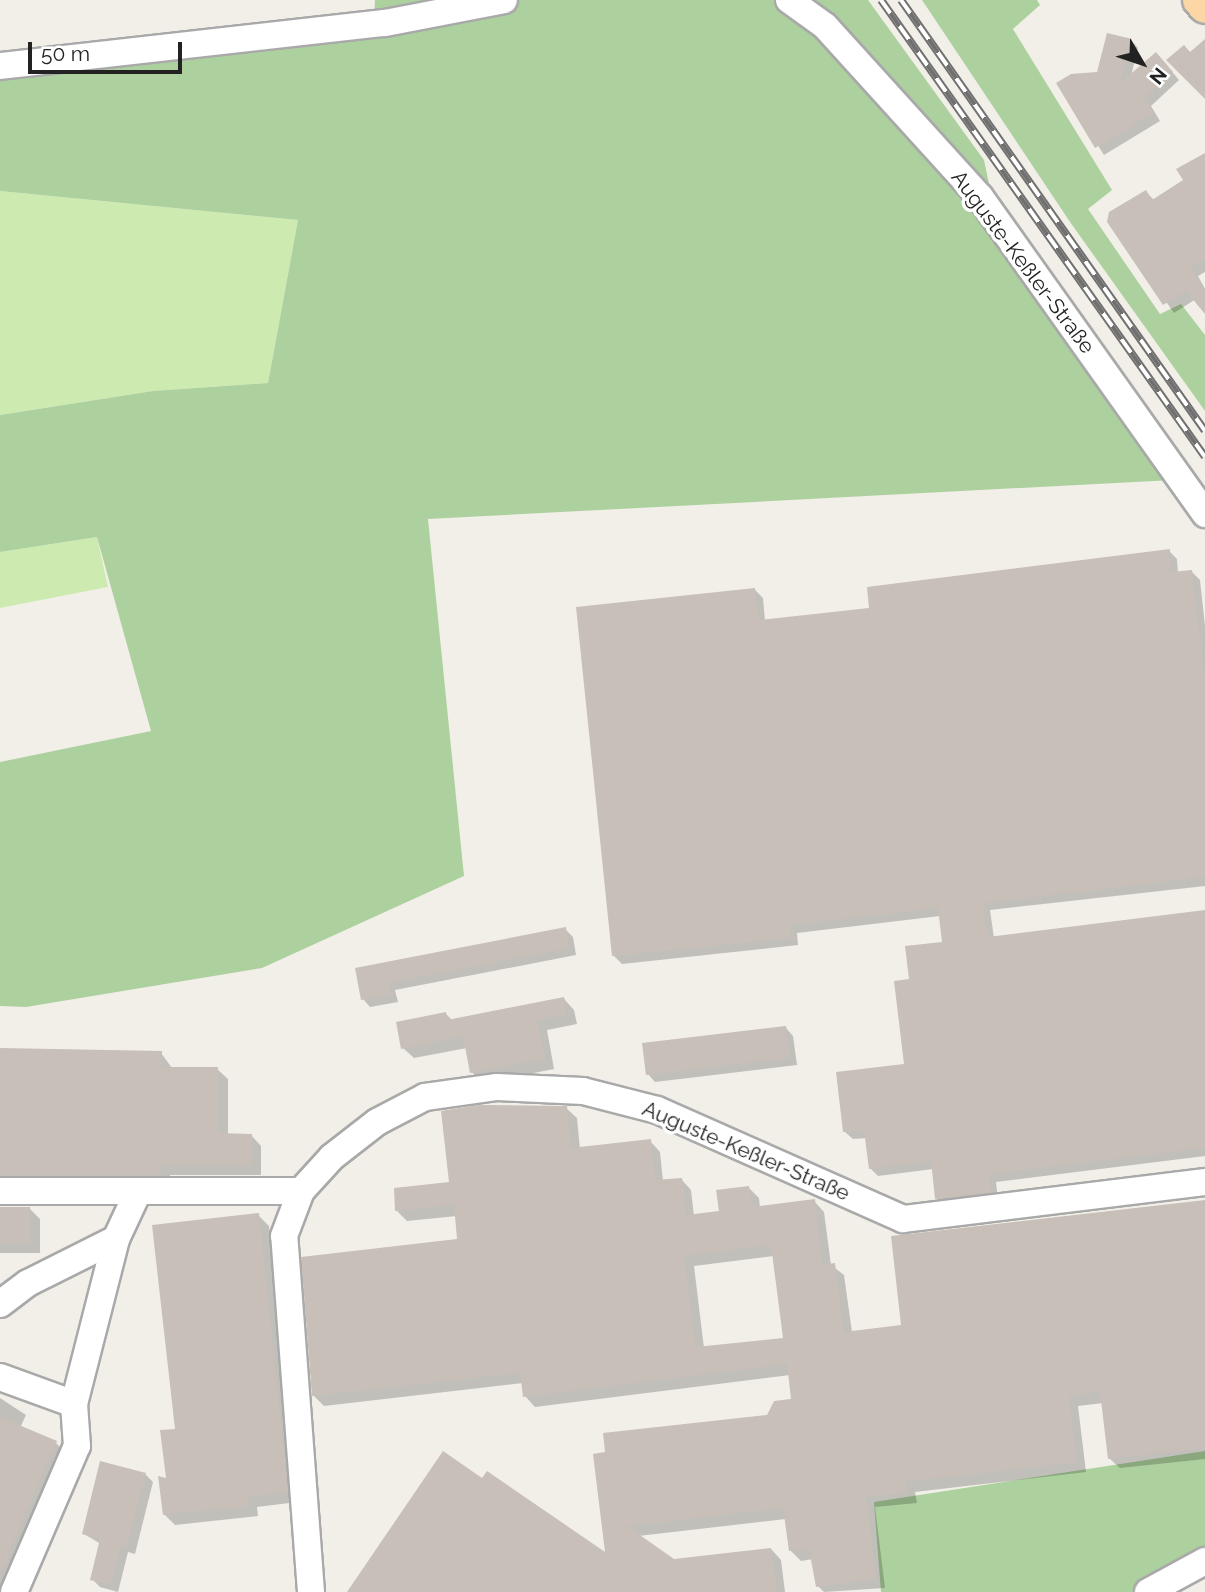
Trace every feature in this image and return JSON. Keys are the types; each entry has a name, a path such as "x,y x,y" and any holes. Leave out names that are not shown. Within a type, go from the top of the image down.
{"main road":[{"path":"1199,0 1205,7"}],"street":[{"path":"0,66 385,23 504,0"},
{"name":"Auguste-Keßler-Straße","path":"789,0 825,26 980,197 1205,514"},
{"name":"Auguste-Keßler-Straße","path":"311,1592 284,1236 301,1191 332,1157 377,1122 425,1097 496,1087 583,1091 657,1110 903,1219 1205,1182"},
{"path":"0,1191 137,1194 301,1191"},
{"path":"14,1592 77,1446 74,1404 116,1239 137,1194"},
{"path":"0,1304 28,1283 116,1239"},
{"path":"0,1377 74,1404"},
{"path":"1148,1592 1205,1561"}],"green space":[{"path":"375,0 780,0 816,32 973,205 1173,480 428,519 464,876 262,968 26,1007 0,1006 0,762 151,731 97,537 0,552 0,415 153,391 268,383 298,220 0,191 0,75 373,37"},
{"path":"802,0 868,0 984,160 991,193"},
{"path":"922,0 1037,0 1040,5 1013,29 1112,190 1088,209 1160,314 1181,304 1205,335 1205,411 1070,222"},
{"path":"0,191 298,220 268,383 153,391 0,415"},
{"path":"97,537 108,587 0,608 0,552"},
{"path":"1205,1451 1205,1551 1132,1592 881,1592 874,1502"}],"building":[{"path":"1107,33 1132,39 1120,83 1156,52 1173,72 1144,98 1154,113 1095,148 1056,83 1071,74 1097,72"},
{"path":"1205,39 1205,99 1166,60 1184,45 1190,52"},
{"path":"1205,153 1205,259 1191,267 1205,293 1205,314 1186,291 1163,305 1107,222 1109,212 1146,190 1152,200 1183,180 1176,169"},
{"path":"1170,549 1171,572 1192,570 1205,681 1205,877 983,903 988,937 1205,910 1205,1148 989,1174 991,1192 935,1199 931,1161 869,1169 864,1130 843,1132 836,1072 904,1064 894,981 909,979 905,946 942,942 938,908 790,925 791,938 612,956 576,607 755,588 759,620 869,608 867,587"},
{"path":"566,927 569,948 389,983 391,994 361,1000 355,968"},
{"path":"564,997 567,1014 537,1020 545,1058 470,1073 463,1036 401,1049 396,1022 446,1012 447,1020"},
{"path":"786,1026 790,1058 646,1075 642,1043"},
{"path":"0,1048 162,1051 162,1067 218,1067 218,1133 252,1134 251,1165 160,1165 160,1175 0,1175"},
{"path":"479,1105 567,1106 571,1148 651,1139 655,1180 682,1178 686,1215 719,1211 716,1190 749,1186 752,1207 815,1199 822,1265 835,1263 844,1332 901,1325 891,1236 1205,1200 1205,1449 1108,1459 1100,1392 1069,1396 1077,1462 906,1482 907,1493 866,1497 876,1579 816,1587 809,1549 789,1551 783,1508 627,1526 674,1559 771,1548 777,1592 347,1592 443,1451 482,1478 487,1471 605,1552 593,1454 605,1452 603,1433 767,1415 774,1401 791,1399 787,1364 523,1397 520,1373 312,1396 301,1257 457,1239 454,1205 395,1211 394,1188 449,1182 441,1111","holes":["771,1245 783,1338 696,1347 684,1256"]},
{"path":"0,1207 30,1207 30,1244 0,1243"},
{"path":"259,1213 288,1492 247,1497 248,1506 163,1515 158,1476 166,1478 160,1430 175,1429 152,1225"},
{"path":"0,1417 57,1441 0,1574"},
{"path":"100,1461 146,1473 127,1547 121,1545 111,1585 90,1580 100,1539 82,1534"}],"railway":[{"path":"881,0 1205,457"},
{"path":"901,0 1205,431"}]}
